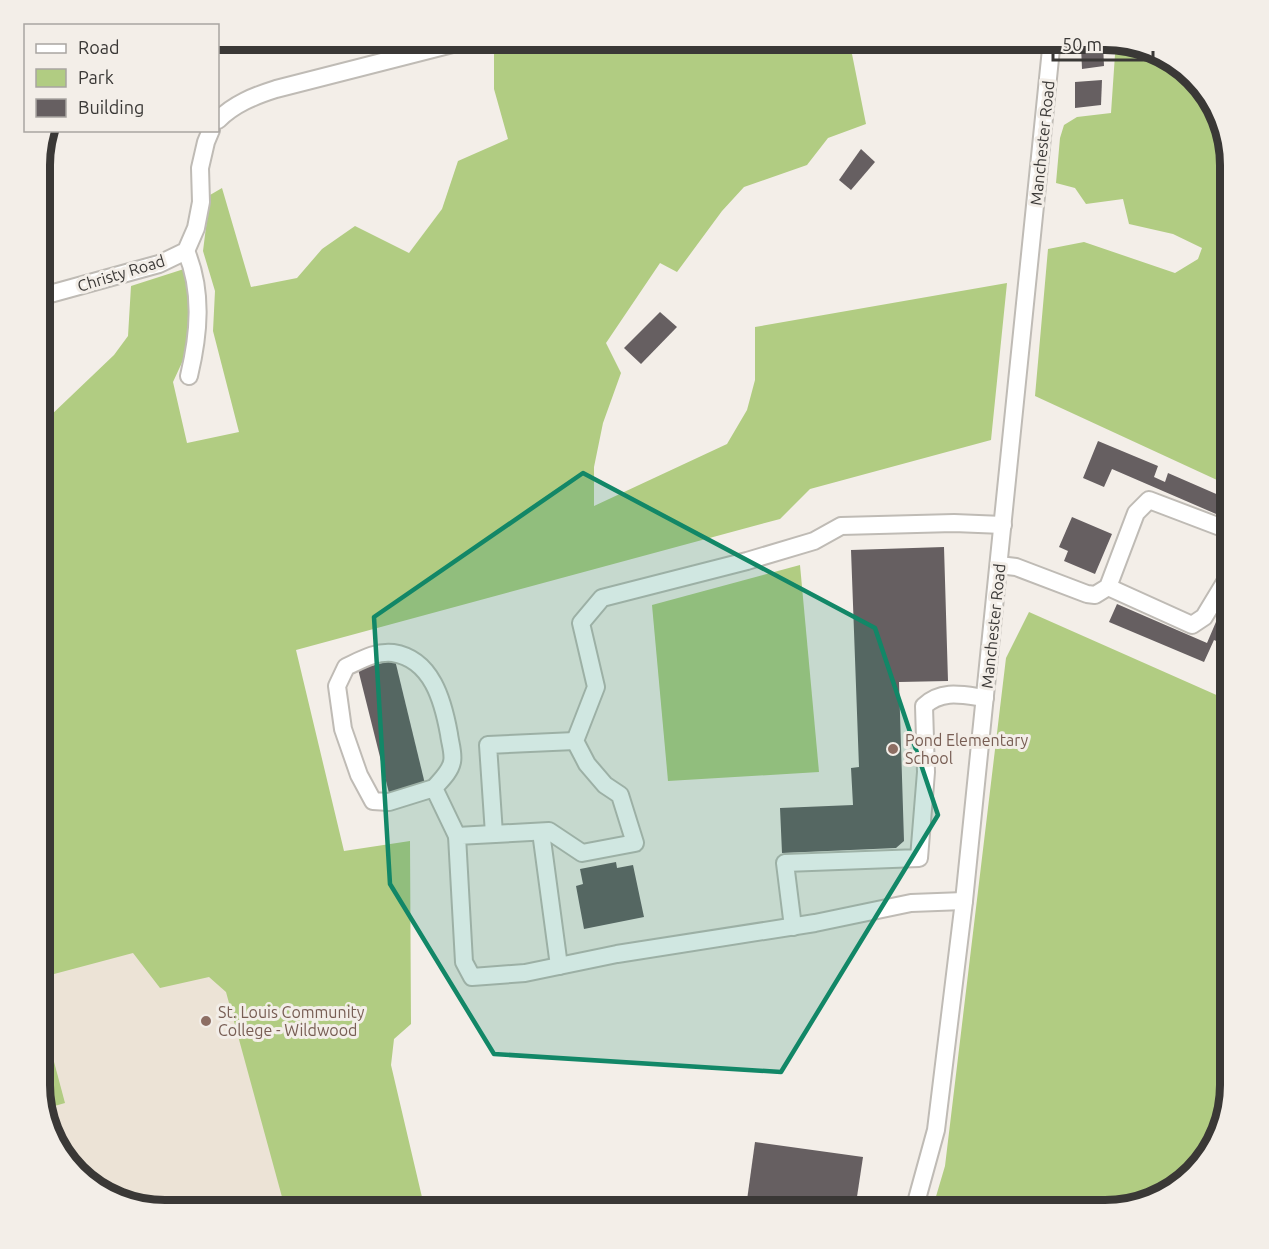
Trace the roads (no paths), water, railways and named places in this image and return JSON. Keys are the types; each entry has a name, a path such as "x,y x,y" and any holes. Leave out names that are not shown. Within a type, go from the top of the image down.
{"street":[{"path":"219,119 229,109 276,89 429,50"},
{"name":"Manchester Road","path":"917,1200 936,1130 964,901 1051,50"},
{"name":"Christy Road","path":"50,294 159,264 186,250 196,228 201,202 200,168 210,132"},
{"path":"186,250 196,284 198,320 196,346 189,376"},
{"path":"999,565 1016,567 1095,595 1108,587 1136,513 1149,500 1220,527"},
{"path":"457,836 549,831 582,853 635,843 620,795 605,785 587,764 575,741 596,687 580,623 602,598 747,561 814,541 841,526 954,523 1003,525"},
{"path":"1108,587 1192,625 1204,617 1220,591"},
{"path":"376,653 393,653 414,659 433,679 447,722 453,759 450,769 434,788 389,802 373,801 358,775 343,729 337,686 345,667 376,653"},
{"path":"792,927 785,863 919,858 926,772 924,706 931,699 941,695 958,694 985,698"},
{"path":"494,834 488,745 575,741"},
{"path":"434,788 457,836 464,962 472,977 525,973 617,954 792,927 911,903 964,901"},
{"path":"541,831 559,966"}],"place":[{"name":"Pond Elementary School","path":"893,749"},
{"name":"St. Louis Community College - Wildwood","path":"206,1021"}]}
